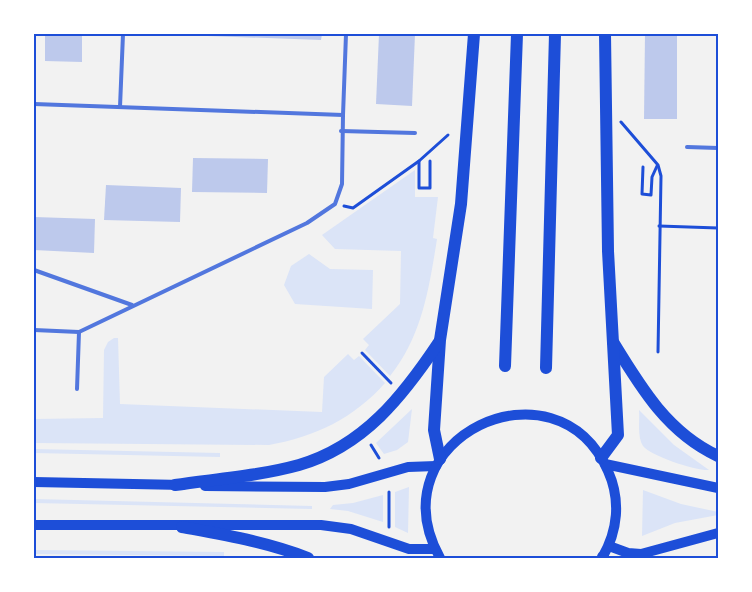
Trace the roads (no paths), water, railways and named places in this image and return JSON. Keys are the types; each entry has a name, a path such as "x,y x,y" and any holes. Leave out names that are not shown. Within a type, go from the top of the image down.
{"main road":[{"path":"438,463 434,430 440,340 461,204 474,34"},
{"path":"505,366 517,34"},
{"path":"546,368 555,34"},
{"path":"603,461 618,435 608,251 605,34"},
{"path":"175,485 282,469 301,464 340,448 370,427 390,407 414,379 440,340"},
{"path":"612,341 644,393 661,414 684,435 718,456"},
{"path":"34,525 182,527 322,525 351,529 409,549 438,554 427,522 426,508 428,494 438,463 450,447 474,427 489,420 520,414 552,419 566,426 591,445 603,461 615,491 616,505 613,532 604,555 641,554 718,533"},
{"path":"603,461 718,488"},
{"path":"34,482 325,487 349,484 408,467 438,463"},
{"path":"182,527 248,539 283,548 308,558"}],"lane":[{"path":"120,107 123,34"},
{"path":"34,330 79,332 307,223 335,204 342,184 346,34"},
{"path":"34,104 343,115"},
{"path":"342,131 415,133"},
{"path":"687,147 718,148"},
{"path":"34,270 132,305"},
{"path":"77,389 79,332"}]}
